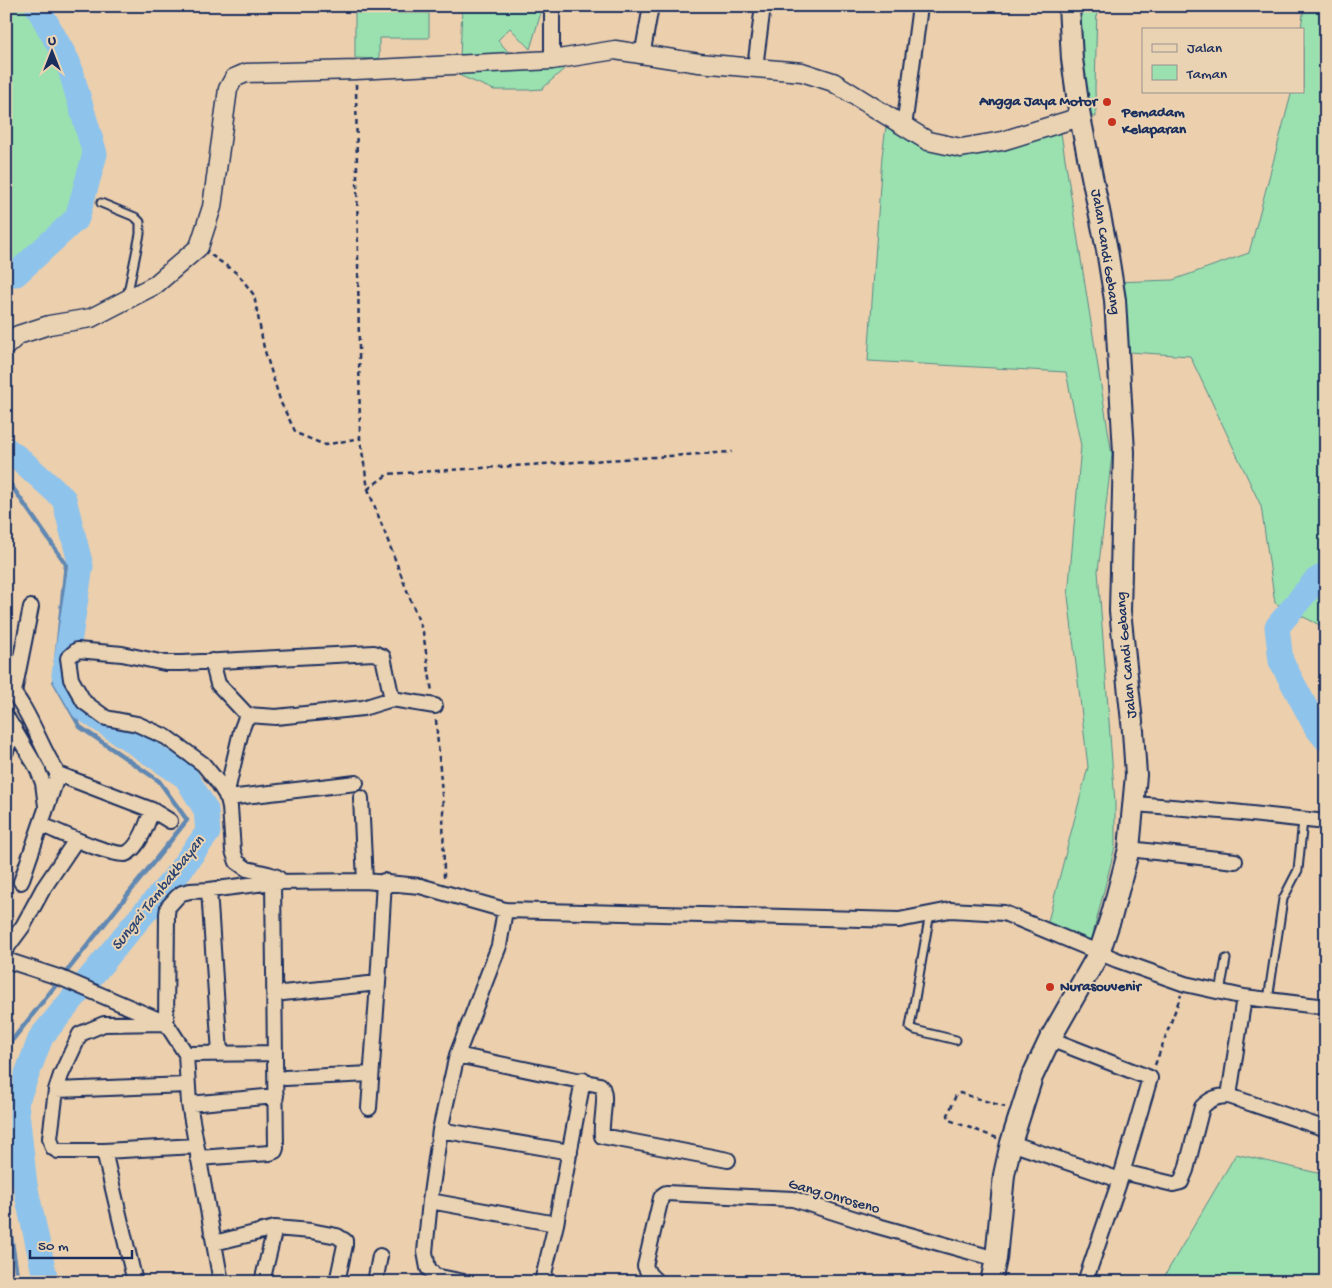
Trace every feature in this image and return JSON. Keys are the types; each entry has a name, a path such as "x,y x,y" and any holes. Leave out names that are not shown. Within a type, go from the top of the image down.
{"main road":[{"name":"Jalan Candi Gebang","path":"991,1282 996,1259 1004,1175 1011,1143 1032,1078 1050,1039 1099,952 1112,914 1129,849 1136,775 1120,612 1124,452 1115,300 1107,250 1080,117 1072,59 1069,6"}],"street":[{"path":"552,6 552,60"},
{"path":"642,56 651,6"},
{"path":"755,67 763,6"},
{"path":"904,127 920,6"},
{"path":"6,346 18,335 49,325 91,318 155,286 200,247 212,207 228,89 234,78 246,73 356,70 552,60 616,50 642,56 699,63 802,72 833,82 928,141 961,148 1002,141 1080,117"},
{"path":"31,607 10,688 58,774 152,810 170,821"},
{"path":"166,1023 104,1024 80,1034 56,1090 50,1138 52,1148 58,1151 270,1153 275,1151 276,1148 274,1053 277,877 247,869 237,862 233,851 230,808 227,797 203,764 166,737 137,724 106,718 84,702 71,679 68,658 77,650 122,654 165,663 378,654 383,658 392,699"},
{"path":"212,661 218,684 247,715 276,717 354,709 392,699 435,706"},
{"path":"227,797 241,732 247,715"},
{"path":"6,716 37,768 42,783 46,810"},
{"path":"6,751 14,728"},
{"path":"20,882 42,825 58,774"},
{"path":"227,797 356,783"},
{"path":"361,798 365,881"},
{"path":"1134,804 1326,822"},
{"path":"42,825 76,840 121,854 129,853 147,826 152,810"},
{"path":"6,949 23,926 43,889 76,840"},
{"path":"1129,849 1235,861"},
{"path":"369,1108 384,881"},
{"path":"220,1282 189,1104 186,1054 166,1023 166,914 168,907 182,893 190,891 278,882 384,881 420,886 505,910 899,920 950,910 1004,913 1099,952 1185,984 1244,997 1326,1007"},
{"path":"208,890 220,1053"},
{"path":"464,1282 435,1276 428,1268 425,1252 430,1201 440,1130 457,1055 499,946 505,910"},
{"path":"6,960 61,978 166,1023"},
{"path":"283,994 378,982"},
{"path":"1228,1096 1244,997"},
{"path":"1050,1039 1150,1078 1122,1176 1085,1282"},
{"path":"186,1054 274,1053"},
{"path":"457,1055 600,1084 604,1088 605,1093 601,1126 602,1136 728,1160"},
{"path":"285,1078 371,1074"},
{"path":"542,1282 556,1224 583,1080"},
{"path":"56,1090 187,1084"},
{"path":"189,1104 276,1096"},
{"path":"1011,1143 1122,1176 1173,1184 1181,1182 1186,1170 1202,1107 1208,1100 1220,1096 1228,1096 1326,1129"},
{"path":"440,1130 570,1152"},
{"path":"104,1152 135,1282"},
{"name":"Gang Onroseno","path":"657,1282 649,1274 645,1266 661,1198 666,1193 793,1199 874,1225 996,1259"},
{"path":"430,1201 556,1224"},
{"path":"214,1244 275,1228 311,1231 342,1238 345,1245 337,1282"},
{"path":"262,1282 275,1228"},
{"path":"375,1282 380,1256"}],"lane":[{"path":"101,203 135,217 140,222 140,234 126,300"},
{"path":"1268,1000 1283,900 1298,870 1304,820"},
{"path":"930,913 910,1027 915,1030 956,1040"},
{"path":"1220,992 1226,959"}],"path":[{"path":"356,70 360,438 368,489 423,632 435,706 443,807 444,892"},
{"path":"200,247 238,274 254,295 264,348 280,403 296,433 325,445 360,438"},
{"path":"368,489 388,474 732,452"},
{"path":"1150,1078 1185,984"},
{"path":"1011,1143 950,1120 948,1115 956,1094 960,1092 1021,1111"}],"green space":[{"path":"6,6 27,6 59,63 86,156 70,221 15,270 6,270"},
{"path":"462,6 543,6 530,49 510,28 498,40 516,61 460,59"},
{"path":"1063,6 1097,6 1096,117 1071,114"},
{"path":"1304,6 1326,6 1326,628 1275,603 1261,506 1190,356 1129,352 1114,282 1173,280 1249,253 1292,92 1304,92 1304,28 1301,28"},
{"path":"355,13 429,13 429,38 379,38 379,59 355,58"},
{"path":"534,63 565,68 542,89 527,90 494,90 449,71"},
{"path":"886,127 917,145 957,151 1060,127 1112,455 1098,571 1115,803 1115,847 1090,946 1045,933 1088,767 1068,596 1081,446 1066,372 868,361 882,156"},
{"path":"1236,1154 1326,1175 1326,1282 1161,1282"}],"waterway":[{"name":"Sungai Tambakbayan","path":"6,274 16,274 77,218 95,154 68,62 37,6"},
{"name":"Sungai Tambakbayan","path":"6,449 64,499 81,566 64,675 83,708 186,777 206,810 208,832 172,881 41,1037 16,1103 25,1185 46,1282"},
{"path":"6,478 66,564 54,681 80,727 159,781 187,820 6,1048"},
{"path":"1326,574 1315,581 1277,627 1281,661 1316,727 1326,739"},
{"path":"6,1203 18,1282"}],"place":[{"name":"Angga Jaya Motor","path":"1107,102"},
{"name":"Pemadam Kelaparan","path":"1112,122"},
{"name":"Nurasouvenir","path":"1050,987"}]}
